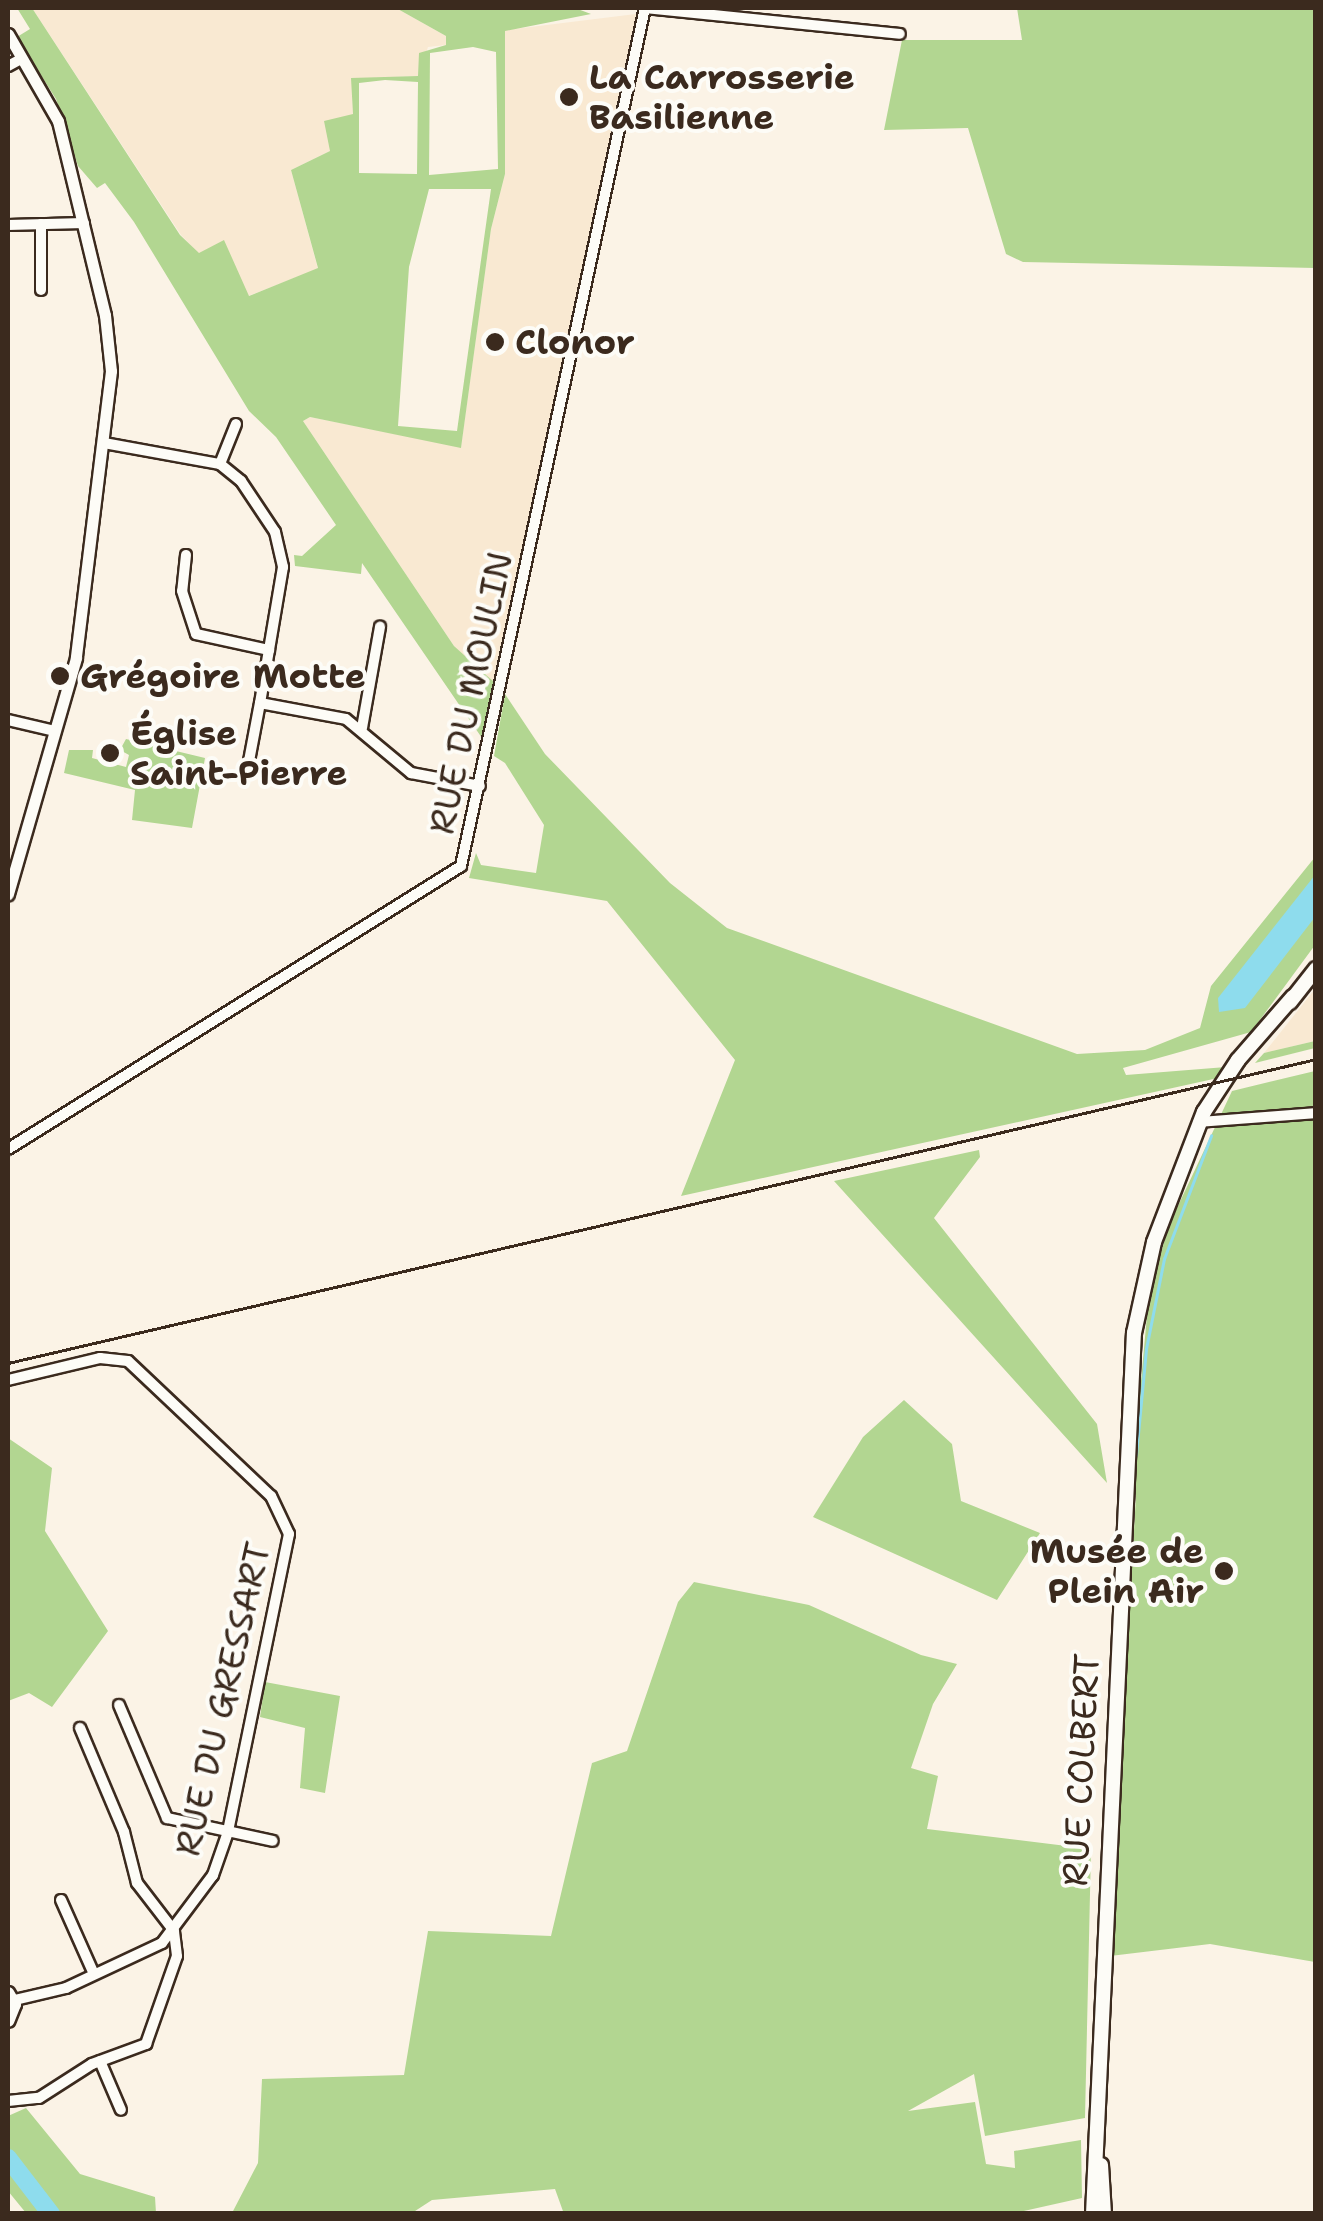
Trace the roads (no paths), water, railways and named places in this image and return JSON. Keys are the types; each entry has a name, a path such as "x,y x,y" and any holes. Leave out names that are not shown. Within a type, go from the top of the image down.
{"main road":[{"name":"RUE COLBERT","path":"1093,2214 1129,1376 1147,1268 1178,1174 1203,1122 1316,970"},
{"name":"RUE COLBERT","path":"1096,2135 1104,2214"}],"street":[{"path":"645,8 900,34"},
{"name":"RUE DU MOULIN","path":"8,1150 456,874 480,786 645,8"},
{"path":"8,34 55,114 84,223 110,350 104,443 81,627 8,894"},
{"path":"8,66 21,60"},
{"path":"8,225 84,223"},
{"path":"41,224 42,290"},
{"path":"220,464 236,424"},
{"path":"104,443 220,464 241,482 282,549 250,761"},
{"path":"186,555 182,591 196,634 269,650"},
{"path":"362,728 380,627"},
{"path":"260,702 341,717 362,728 412,773 480,786"},
{"path":"8,720 57,726"},
{"path":"1203,1122 1316,1113"},
{"name":"RUE DU GRESSART","path":"8,1380 100,1358 128,1361 284,1514 288,1542 228,1832 216,1869 162,1944 94,1974 11,1996"},
{"path":"119,1705 164,1814 273,1841"},
{"path":"8,2100 39,2098 100,2061 137,2050 153,2036 178,1956 174,1931 138,1883 124,1832 80,1728"},
{"path":"62,1900 94,1974"},
{"path":"8,2018 11,1996"},
{"path":"100,2061 120,2110"}],"water":[{"path":"1315,875 1315,917 1245,1008 1219,1012 1218,998"}],"waterway":[{"path":"1136,1455 1146,1349 1164,1259 1211,1136"},
{"path":"8,2158 51,2214"}],"railway":[{"path":"8,1363 1316,1059"}],"place":[{"name":"La Carrosserie Basilienne","path":"569,97"},
{"name":"Clonor","path":"495,342"},
{"name":"Grégoire Motte","path":"60,676"},
{"name":"Église Saint-Pierre","path":"110,753"},
{"name":"Musée de Plein Air","path":"1224,1571"}]}
